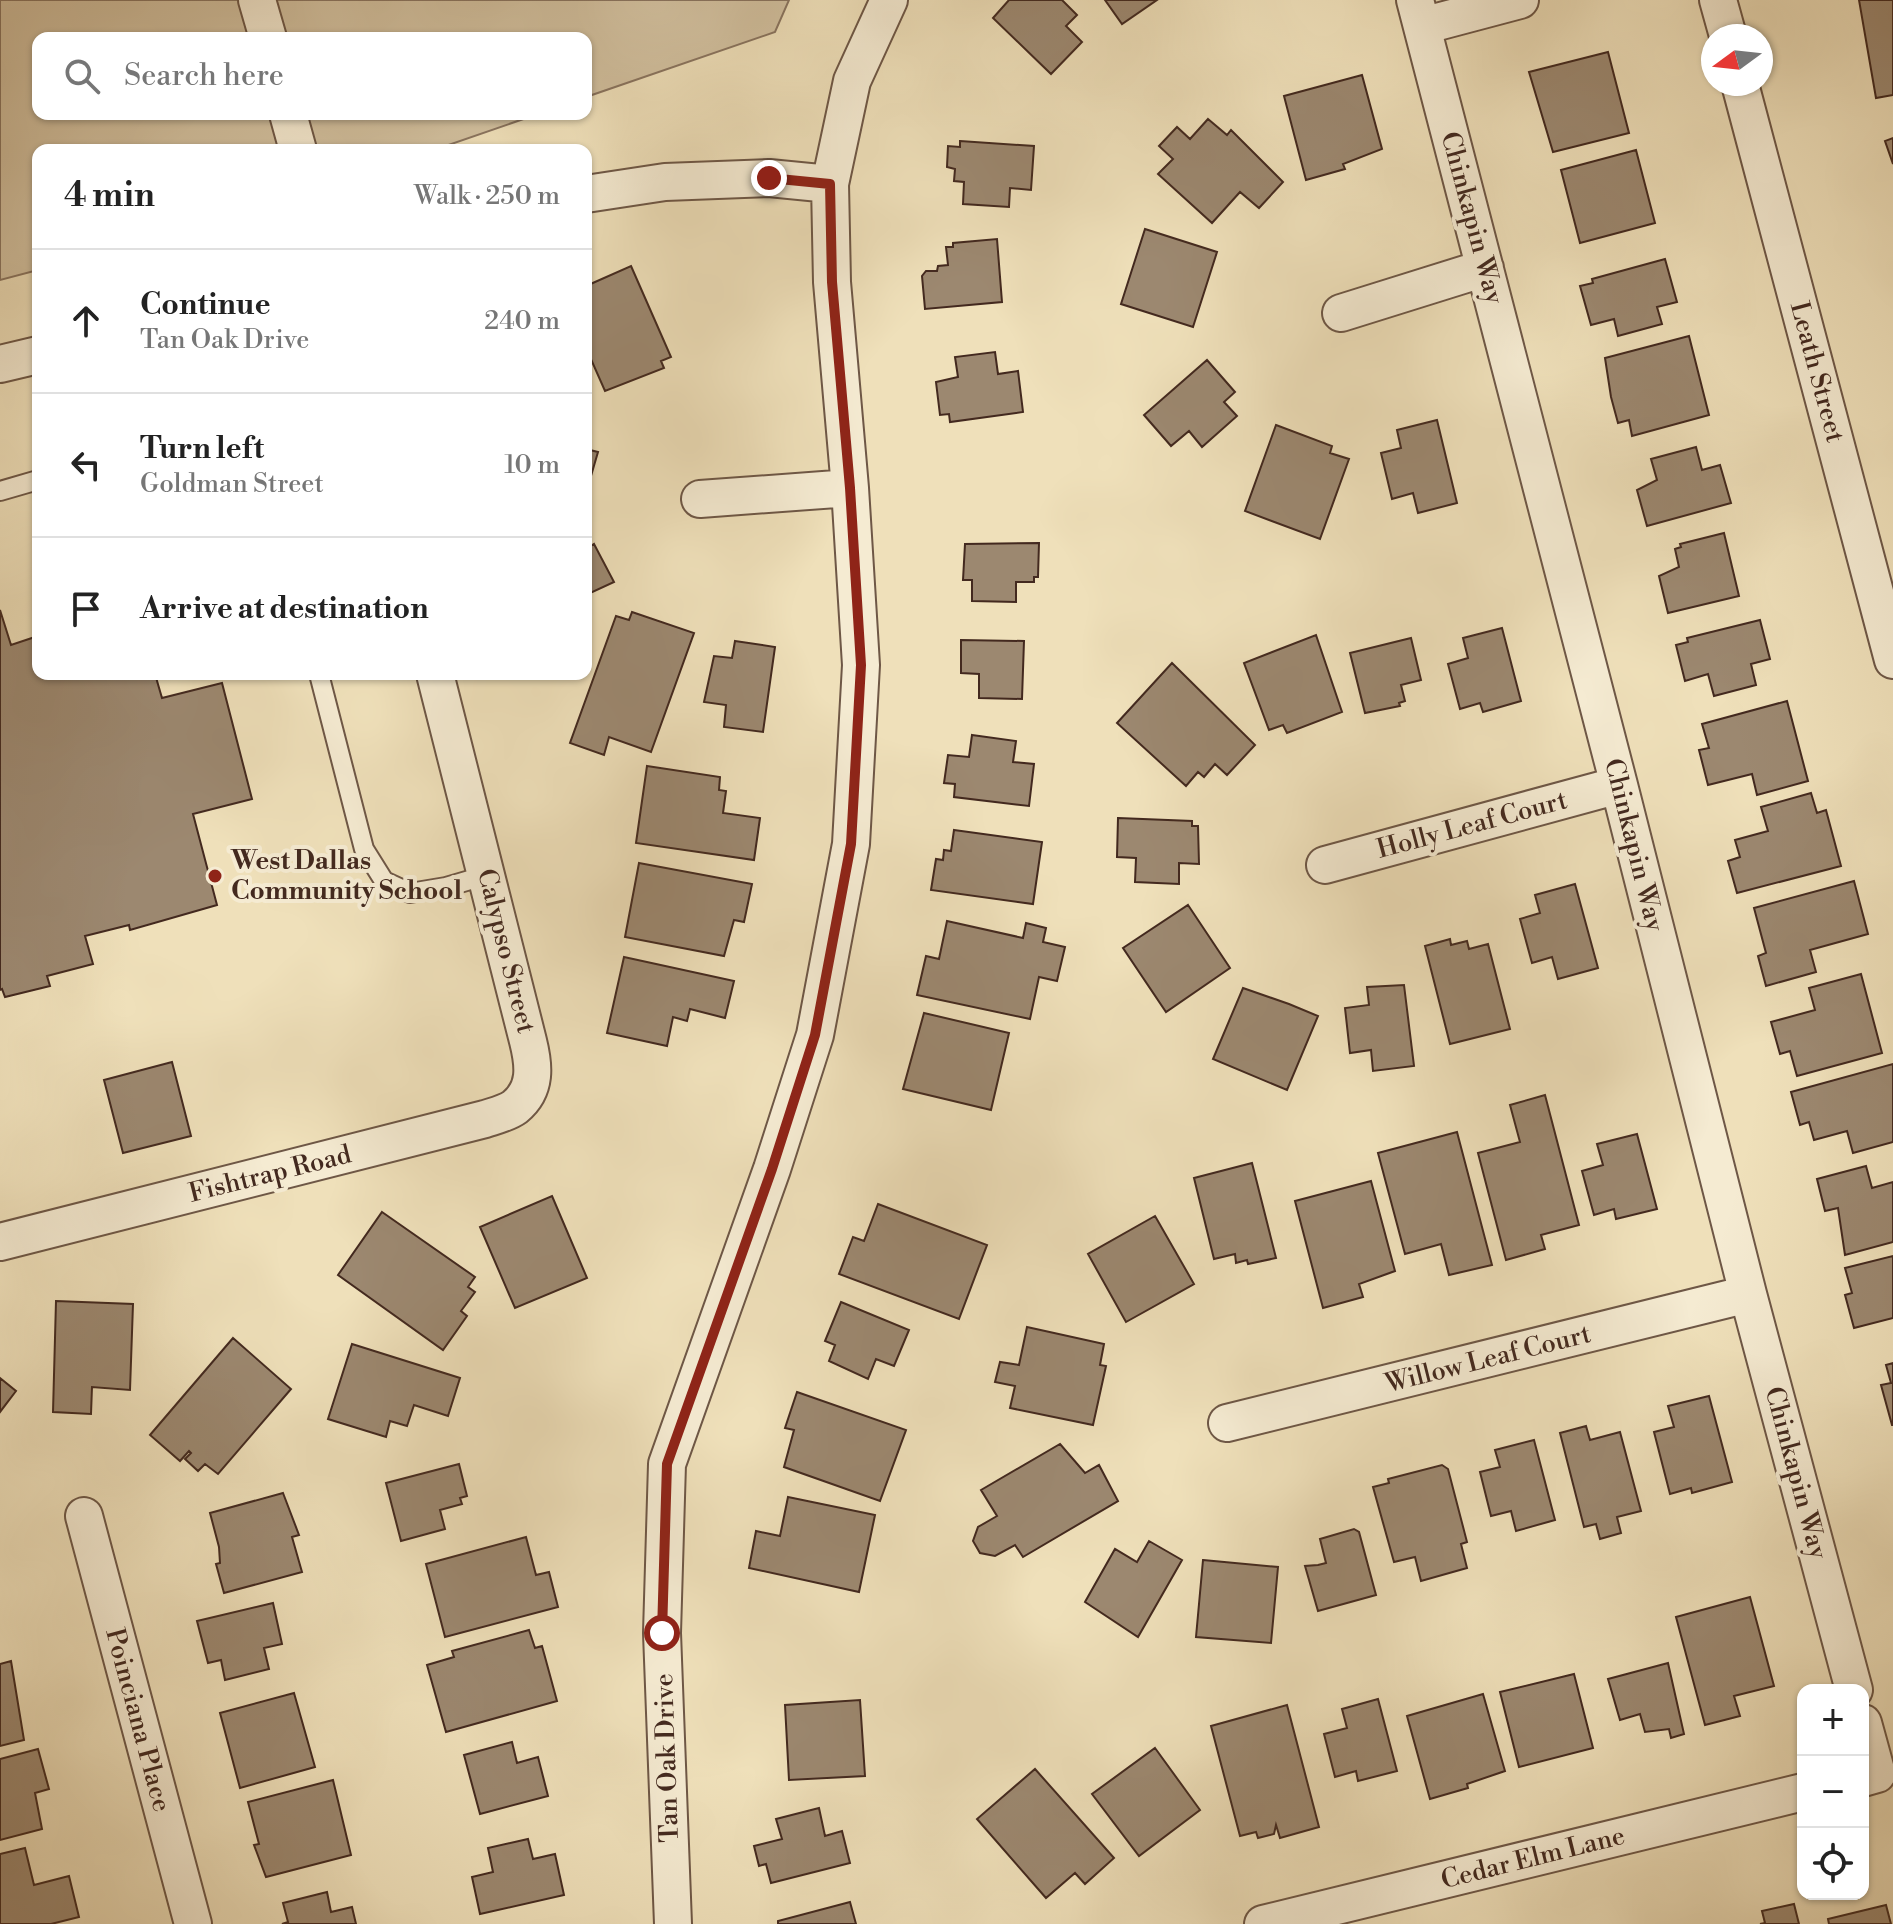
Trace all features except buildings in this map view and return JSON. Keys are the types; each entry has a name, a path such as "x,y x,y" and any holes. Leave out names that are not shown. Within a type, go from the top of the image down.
{"street":[{"path":"257,0 266,32"},
{"name":"Tan Oak Drive","path":"673,1924 662,1633 667,1464 772,1169 815,1035 851,844 861,665 832,282 830,184 852,81 889,0"},
{"path":"1419,13 1520,0"},
{"path":"1718,0 1725,24"},
{"name":"Chinkapin Way","path":"1419,13 1748,1294 1852,1684"},
{"name":"Leath Street","path":"1743,96 1893,660"},
{"path":"290,120 296,144"},
{"path":"592,193 680,181 769,178 830,184"},
{"path":"1341,313 1485,268"},
{"path":"0,364 32,356"},
{"path":"700,499 850,488"},
{"name":"Calypso Street","path":"437,680 534,1065 531,1089"},
{"name":"Holly Leaf Court","path":"1325,865 1619,785"},
{"name":"Fishtrap Road","path":"0,1242 485,1119 514,1108 531,1089"},
{"name":"Willow Leaf Court","path":"1227,1423 1748,1294"},
{"name":"Poinciana Place","path":"84,1516 193,1924"},
{"path":"1867,1756 1870,1776"},
{"name":"Cedar Elm Lane","path":"1263,1924 1797,1793"}],"lane":[{"path":"0,491 32,482"},
{"path":"321,680 364,849 384,881 410,893 487,875"}],"shaded area":[{"path":"0,0 789,0 775,32 592,95 592,32 32,32 32,120 521,120 451,144 32,144 32,272 0,280"}],"place":[{"name":"West Dallas Community School","path":"215,876"}],"route":[{"path":"662,1633 667,1464 772,1169 815,1035 851,844 861,665 832,282 830,184 769,178"}]}
